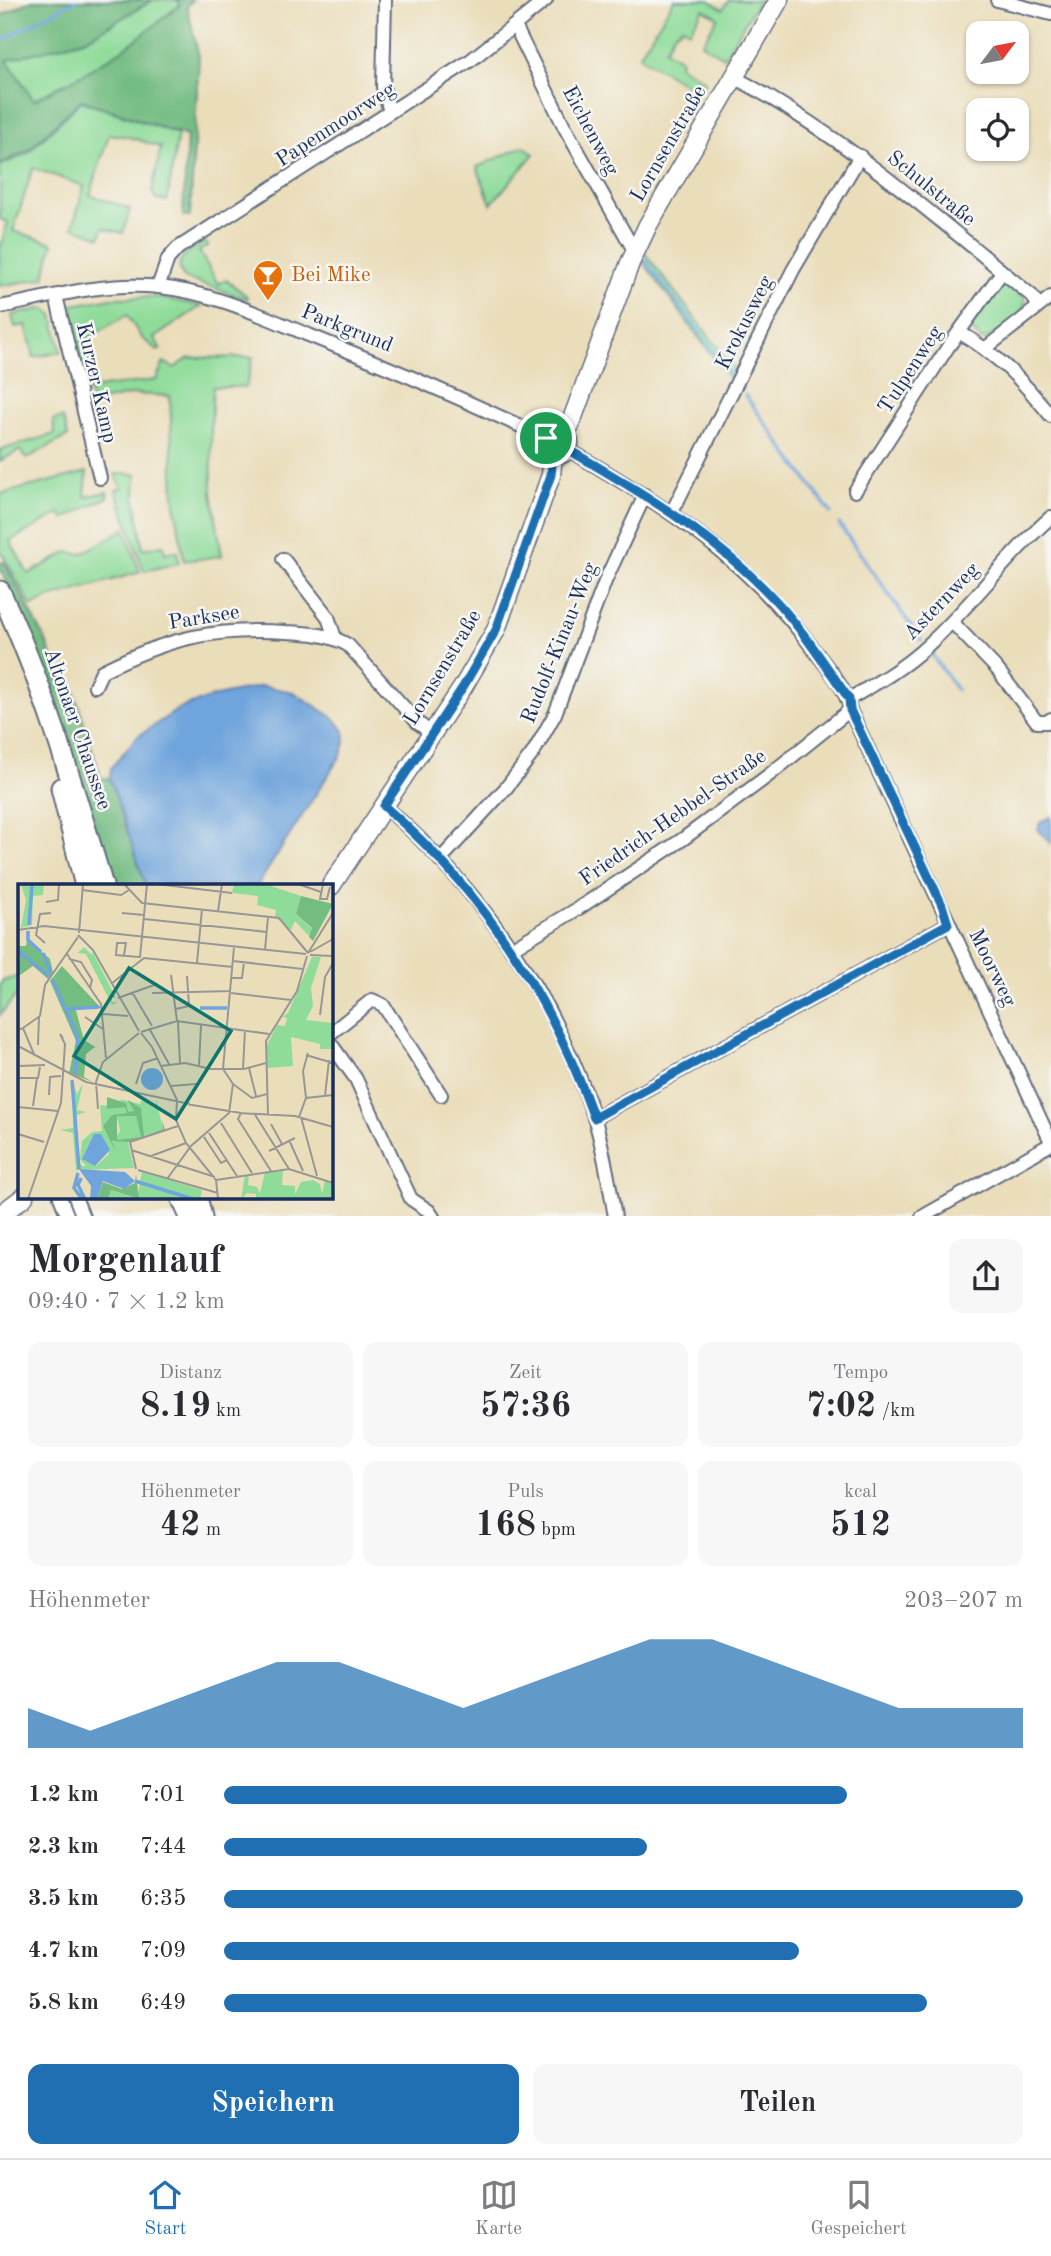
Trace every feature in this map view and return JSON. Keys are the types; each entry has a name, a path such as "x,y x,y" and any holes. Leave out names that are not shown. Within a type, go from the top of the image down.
{"main road":[{"name":"Altonaer Chaussee","path":"0,591 52,719 102,884"},
{"name":"Altonaer Chaussee","path":"0,622 49,751 67,810 85,884"},
{"path":"182,1199 190,1216"},
{"path":"198,1199 202,1216"}],"street":[{"path":"385,0 383,87 390,112"},
{"name":"Papenmoorweg","path":"158,287 168,259 178,248 471,60 546,0"},
{"name":"Lornsenstraße","path":"332,884 463,687 496,630 551,475 558,444 570,425 585,388 635,252 663,198 779,0"},
{"path":"997,0 1051,14"},
{"name":"Eichenweg","path":"516,26 565,128 635,252"},
{"name":"Schulstraße","path":"734,77 804,117 860,156 1032,296 1039,306"},
{"name":"Krokusweg","path":"672,512 793,270 860,156"},
{"name":"Tulpenweg","path":"855,491 959,332 1002,272"},
{"name":"Parkgrund","path":"0,307 103,288 158,287 203,296 250,311 406,373 558,444"},
{"name":"Kurzer Kamp","path":"56,296 100,478"},
{"path":"986,348 1051,298"},
{"path":"959,332 986,348 1024,383 1051,416"},
{"name":"Moorweg","path":"558,444 672,512 733,561 773,598 794,623 849,705 1051,1143"},
{"name":"Rudolf-Kinau-Weg","path":"440,860 506,788 533,753 555,714 607,579 645,495"},
{"name":"Asternweg","path":"849,705 928,645 1027,538 1051,517"},
{"path":"283,559 328,617 335,638 348,645 418,723 431,733"},
{"path":"952,622 976,645 1037,722 1051,719"},
{"name":"Parksee","path":"95,686 102,671 181,639 251,630 305,633 335,638"},
{"name":"Friedrich-Hebbel-Straße","path":"512,949 683,839 769,775 849,705"},
{"path":"384,806 440,860 475,900 512,949 556,1025 594,1118 615,1216"},
{"path":"594,1118 948,924"},
{"path":"332,1032 372,1000 383,1005 441,1095"},
{"path":"332,1045 356,1079 411,1199 433,1216"},
{"path":"922,1216 1051,1143"},
{"path":"0,1215 21,1199"},
{"path":"61,1199 68,1216 82,1213"}],"green space":[{"path":"32,0 153,0 84,40 7,60 34,100 128,46 180,5 177,0 193,0 187,6 199,57 190,217 183,216 187,136 81,100 28,151 0,164 0,16"},
{"path":"153,0 177,0 181,4 128,46 34,100 6,60 84,40"},
{"path":"674,0 709,0 723,9 729,0 759,0 724,57 702,44 718,17 703,9 690,31 682,27 674,34 665,50 681,60 679,65 705,81 698,92 639,56"},
{"path":"81,101 178,134 167,201 156,199 152,191 161,147 129,137 109,134 90,195 130,209 123,233 103,228 100,237 73,227 84,186 33,168 13,231 53,243 44,278 0,286 0,248 8,222 0,219 0,166 28,153"},
{"path":"524,146 534,154 491,204 477,167"},
{"path":"205,241 208,246 199,251 218,284 226,280 247,296 247,299 184,278 181,260"},
{"path":"644,252 736,371 731,381 641,259"},
{"path":"999,285 1011,286 1025,298 1025,305 1012,322 982,340 972,331 971,325"},
{"path":"156,297 201,306 154,338 161,349 158,351 141,337 127,315 81,342 94,366 82,369 72,327 66,317 68,306 112,298"},
{"path":"45,308 53,315 61,352 34,357 26,325 15,327 12,315"},
{"path":"253,357 246,387 213,387 212,493 222,556 184,561 174,498 170,396 135,394 96,402 91,400 88,389 156,380 164,362 174,368 189,358"},
{"path":"63,418 68,436 26,459 20,450 0,461 0,450 55,434 53,420"},
{"path":"87,472 85,497 107,492 108,497 64,519 60,513 10,541 28,574 68,552 81,554 125,529 140,572 49,598 31,606 0,550 0,494"},
{"path":"115,474 136,474 135,498 143,549 163,545 165,553 177,551 179,563 144,571 116,490 122,488"},
{"path":"4,562 46,641 63,689 73,687 101,778 110,779 145,884 111,884 35,644 0,563"},
{"path":"18,976 18,993 0,1015 0,984"}],"water":[{"path":"262,686 293,692 334,718 344,731 345,743 341,755 258,884 145,884 110,779 111,768 137,737 180,708 216,696"},
{"path":"1051,817 1051,844 1038,829 1040,823"}],"waterway":[{"path":"0,41 76,0"},
{"path":"642,256 732,376"},
{"path":"745,395 831,513"},
{"path":"839,524 921,640"},
{"path":"932,655 957,690"}],"place":[{"name":"Bei Mike","path":"268,302"}],"route":[{"path":"557,431 564,433 569,442 567,449 672,512 733,561 773,598 794,623 849,699 850,710 942,905 948,924 594,1118 556,1025 512,949 453,874 384,806 463,687 496,630 551,475 553,455 545,446 546,438 557,431"}]}
